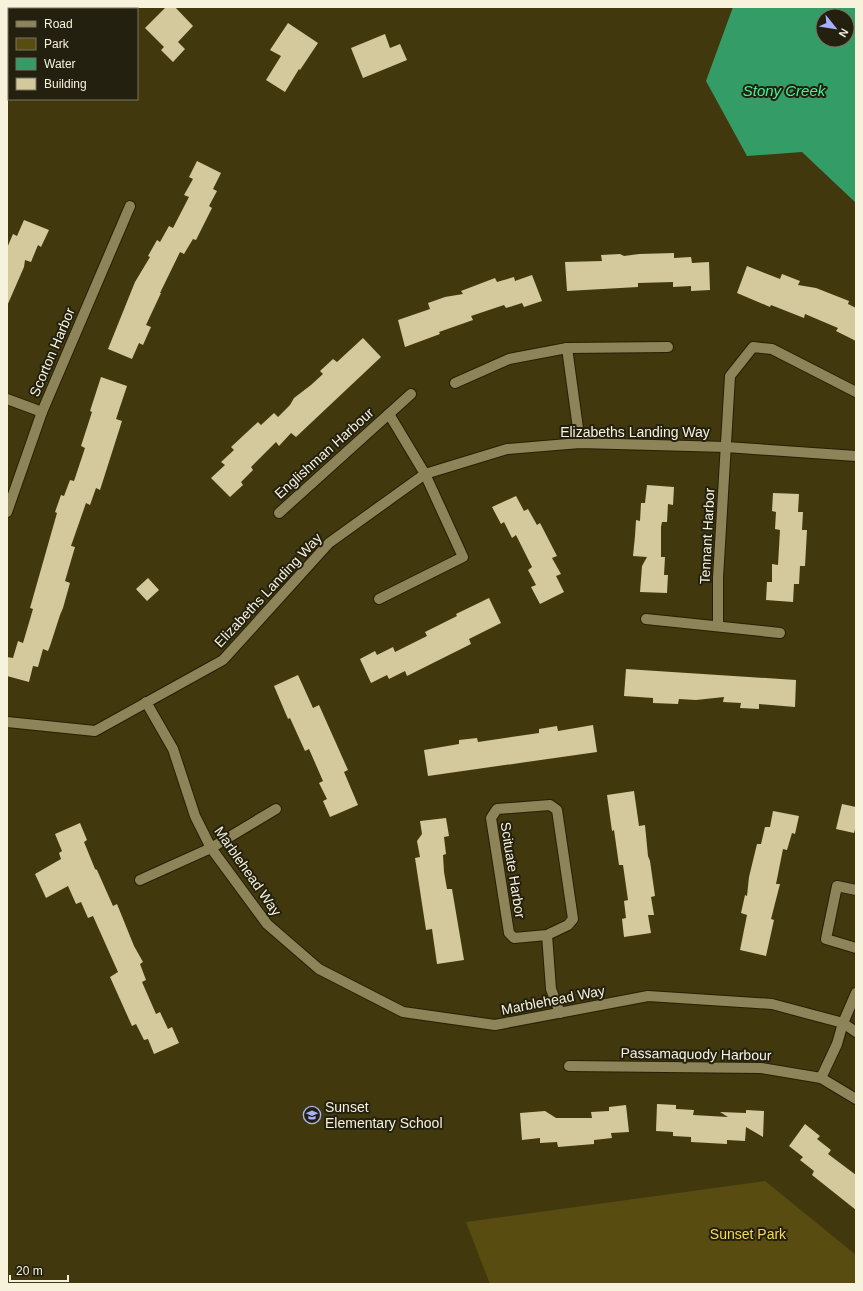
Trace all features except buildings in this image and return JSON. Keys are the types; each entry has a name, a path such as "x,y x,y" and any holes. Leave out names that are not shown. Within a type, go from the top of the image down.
{"street":[{"name":"Scorton Harbor","path":"7,512 42,412 130,206"},
{"path":"455,383 508,359 567,348 668,347"},
{"name":"Tennant Harbor","path":"718,626 718,578 730,376 753,347 772,349 856,392"},
{"path":"567,348 580,443"},
{"name":"Englishman Harbour","path":"278,513 411,394"},
{"path":"7,399 42,412"},
{"name":"Englishman Harbour","path":"379,599 463,557 425,474 389,414"},
{"name":"Elizabeths Landing Way","path":"7,722 95,731 222,660 328,543 425,474 507,449 580,443 726,447 856,456"},
{"path":"646,619 780,633"},
{"name":"Marblehead Way","path":"146,702 173,749 195,816 211,848 267,924 319,969 402,1012 495,1025 648,996 772,1004 843,1023 856,1032"},
{"name":"Scituate Harbor","path":"550,804 557,810 573,919 568,925 547,936 514,938 509,933 491,818 497,809 550,804"},
{"path":"140,880 211,848 276,809"},
{"path":"856,890 838,886 826,939 856,948"},
{"path":"547,936 551,989 560,1013"},
{"path":"821,1078 837,1044 843,1023 856,993"},
{"name":"Passamaquody Harbour","path":"569,1066 761,1068 821,1078 856,1099"}],"green space":[{"name":"Sunset Park","path":"765,1181 856,1255 856,1284 490,1284 466,1222"}],"water":[{"name":"Stony Creek","path":"733,7 856,7 856,203 802,152 747,156 706,81"}],"place":[{"name":"Sunset Elementary School","path":"312,1115"}]}
